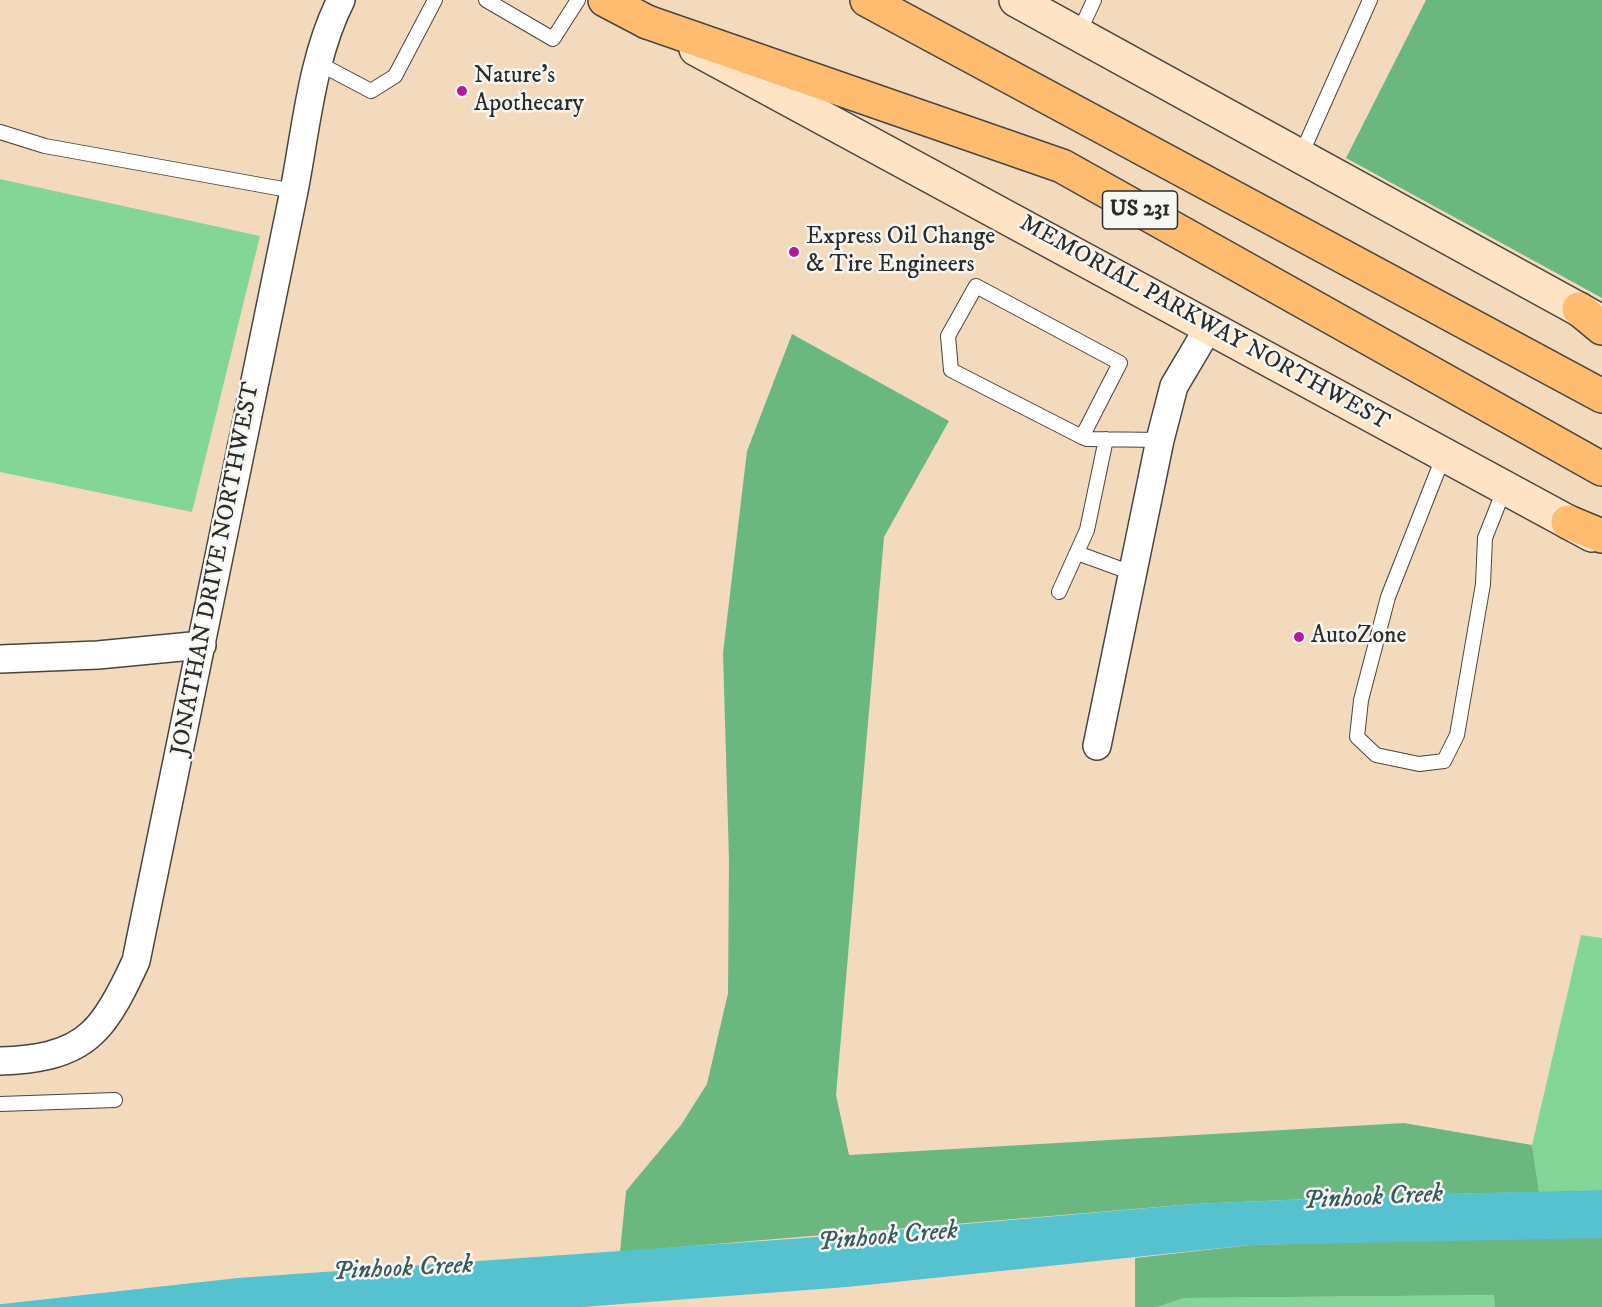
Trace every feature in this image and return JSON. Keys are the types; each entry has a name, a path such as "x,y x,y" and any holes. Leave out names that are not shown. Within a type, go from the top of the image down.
{"highway":[{"name":"MEMORIAL PARKWAY NORTHWEST","path":"604,0 647,22 1062,166 1602,469"},
{"name":"US 231","path":"867,0 1602,396"},
{"path":"1568,522 1602,538"}],"main road":[{"path":"1016,0 1594,320"},
{"name":"MEMORIAL PARKWAY NORTHWEST","path":"647,22 1568,522"}],"street":[{"name":"JONATHAN DRIVE NORTHWEST","path":"0,1061 26,1060 62,1051 92,1033 126,984 136,962 294,191 318,63 331,19 341,0"},
{"path":"1097,746 1131,573 1174,387 1209,327"},
{"path":"0,659 98,655 202,645"}],"lane":[{"path":"318,63 371,91 395,76 435,0"},
{"path":"486,0 553,39 578,0"},
{"path":"1078,35 1094,0"},
{"path":"1300,157 1370,0"},
{"path":"0,132 45,146 294,191"},
{"path":"1082,437 1120,363 976,286 948,336 951,370 1082,437 1087,439 1160,440"},
{"path":"1059,592 1088,530 1106,439"},
{"path":"1444,455 1388,597 1361,700 1357,737 1376,755 1419,764 1443,761 1457,735 1483,584 1485,538 1502,495 1512,492"},
{"path":"1077,553 1131,573"},
{"path":"0,1104 115,1100"}],"green space":[{"path":"1426,0 1602,0 1602,298 1346,158"},
{"path":"0,179 260,236 192,512 0,472"},
{"path":"792,334 949,421 884,537 836,1095 849,1155 1404,1123 1532,1145 1539,1192 1194,1204 620,1252 626,1191 681,1125 707,1084 728,993 729,860 723,653 747,451"},
{"path":"1581,935 1602,938 1602,1190 1539,1192 1532,1145"},
{"path":"1602,1238 1602,1307 1495,1307 1494,1295 1184,1298 1157,1307 1135,1307 1135,1258 1251,1245"},
{"path":"1494,1295 1495,1307 1157,1307 1184,1298"}],"water":[{"name":"Pinhook Creek","path":"1602,1190 1602,1238 1251,1245 847,1287 582,1307 0,1307 0,1304 238,1278 804,1238 1194,1204 1401,1195"}],"place":[{"name":"Nature's Apothecary","path":"462,91"},
{"name":"Express Oil Change & Tire Engineers","path":"794,252"},
{"name":"AutoZone","path":"1299,637"}]}
